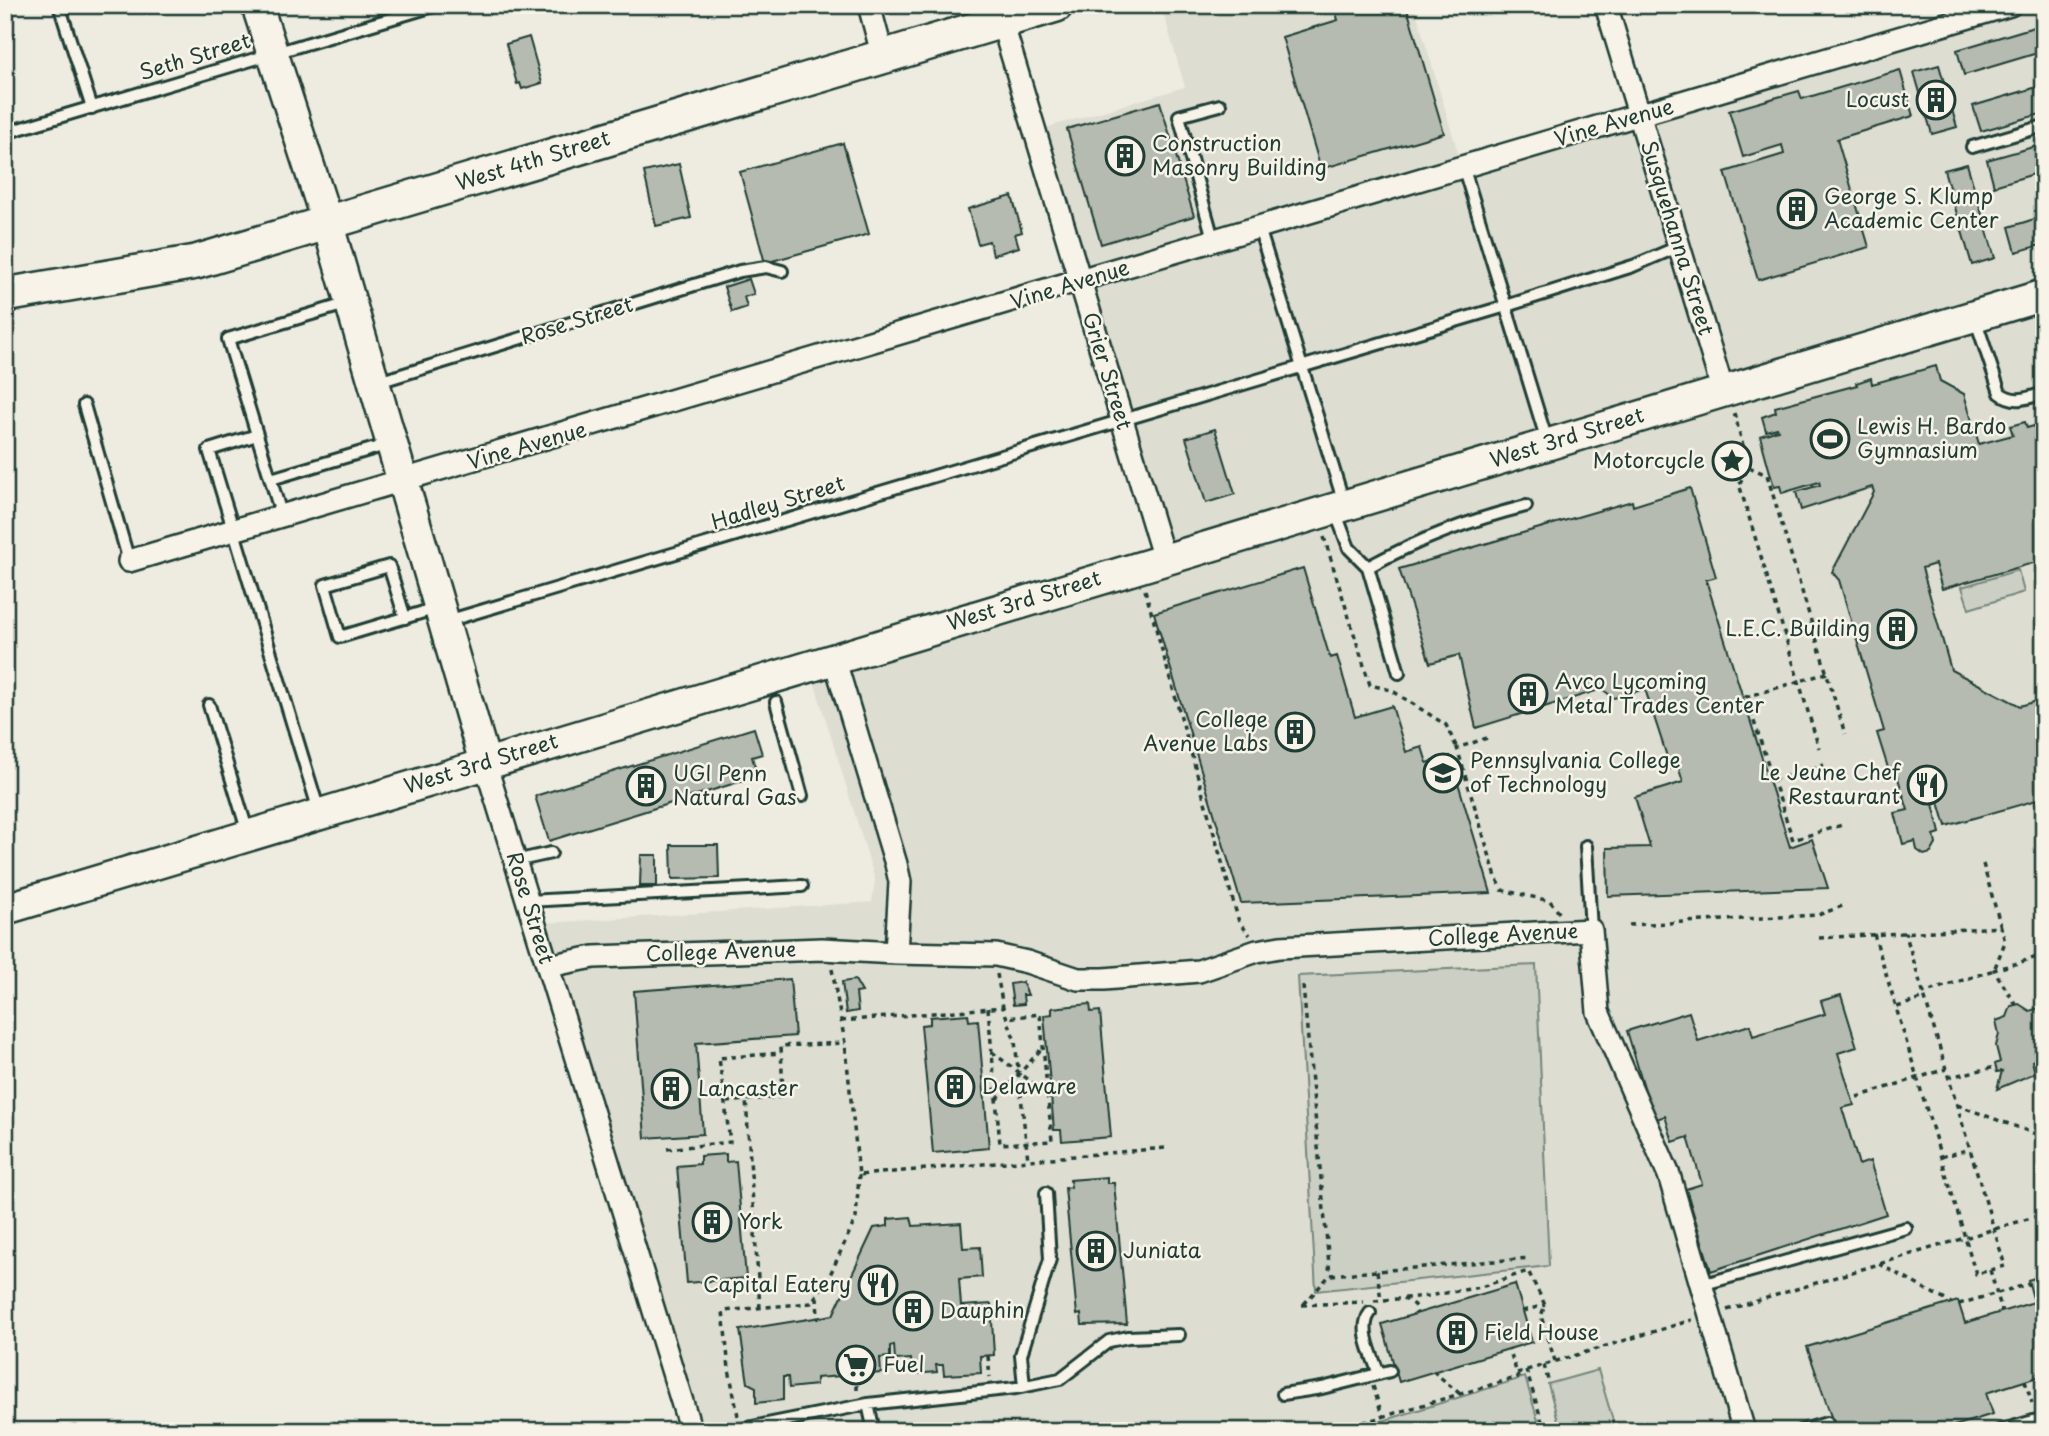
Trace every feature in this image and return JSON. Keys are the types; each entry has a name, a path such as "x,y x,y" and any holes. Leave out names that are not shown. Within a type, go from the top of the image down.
{"main road":[{"name":"Rose Street","path":"257,5 328,225 485,762"},
{"name":"West 4th Street","path":"5,295 196,262 328,225 1056,5"},
{"name":"West 3rd Street","path":"5,909 1548,443 1728,402 1975,316 2044,295"}],"street":[{"path":"869,5 883,57"},
{"name":"Susquehanna Street","path":"1606,5 1728,402"},
{"name":"Vine Avenue","path":"130,561 403,483 2010,5"},
{"name":"Grier Street","path":"1002,22 1164,559"},
{"path":"834,658 900,882 896,953"},
{"name":"Rose Street","path":"485,762 691,1431"},
{"name":"College Avenue","path":"548,966 566,960 621,956 822,948 996,956 1027,962 1078,979 1104,979 1199,971 1257,951 1280,947 1591,930 1598,1012 1669,1175 1744,1431"}],"lane":[{"path":"59,5 92,108"},
{"name":"Seth Street","path":"5,133 437,5"},
{"path":"1214,242 1179,116 1220,105"},
{"path":"1972,147 2044,126"},
{"path":"1463,166 1548,443"},
{"path":"1259,228 1303,366 1349,548 1368,567 1399,673"},
{"name":"Hadley Street","path":"405,618 389,565 325,584 340,637 405,618 442,614 1122,420 1506,306 1633,266 1680,246"},
{"name":"Rose Street","path":"373,383 740,271 766,267 782,271"},
{"path":"282,518 228,339 349,303"},
{"path":"1975,316 2000,393 2008,399 2020,400 2044,393"},
{"path":"85,405 130,561"},
{"path":"257,435 209,450 319,813"},
{"path":"271,479 391,443"},
{"path":"1368,567 1414,541 1471,520 1526,506"},
{"path":"776,702 802,796"},
{"path":"209,705 248,834"},
{"path":"1586,846 1591,930"},
{"path":"515,861 551,853"},
{"path":"528,901 802,886"},
{"path":"1024,1386 1021,1355 1050,1259 1046,1193"},
{"path":"1702,1285 1906,1228"},
{"path":"1370,1313 1366,1319 1365,1330 1374,1375"},
{"path":"736,1430 868,1404 1024,1386 1066,1376 1109,1341 1128,1337 1180,1335"},
{"path":"1283,1394 1390,1371"},
{"path":"868,1404 874,1431"},
{"path":"1998,1431 2044,1418"},
{"path":"1800,1431 1827,1423"}],"path":[{"path":"1728,402 1749,467 1740,484 1819,748"},
{"path":"1749,467 1767,475 1845,734"},
{"path":"1145,590 1239,922 1249,930 1251,937"},
{"path":"1827,673 1746,697 1793,840 1842,825"},
{"path":"1487,738 1457,748 1496,877 1502,890 1550,901 1563,919"},
{"path":"1773,780 1824,765"},
{"path":"1983,864 2006,942 1994,970"},
{"path":"1629,925 1818,915 1845,905"},
{"path":"1819,937 2001,927"},
{"path":"1874,934 1976,1274 2005,1266 1905,932"},
{"path":"1923,993 2044,956"},
{"path":"736,1430 723,1311 811,1303 829,1277 856,1218 859,1175 849,1102 845,1043 832,967"},
{"path":"996,969 1003,1007 1015,1041 1028,1160"},
{"path":"1994,970 2016,1005"},
{"path":"1303,986 1330,1275"},
{"path":"1896,1007 1925,998"},
{"path":"841,1021 1003,1007"},
{"path":"988,1008 1000,1144 1052,1141 1040,1014 1007,1018"},
{"path":"727,1102 783,1097 781,1045 845,1043"},
{"path":"996,1101 1043,1047"},
{"path":"992,1052 1048,1094"},
{"path":"667,1149 730,1142 727,1102 719,1058 781,1053"},
{"path":"1948,1077 1996,1067"},
{"path":"1857,1097 1946,1069"},
{"path":"746,1100 760,1308"},
{"path":"1957,1105 2044,1137"},
{"path":"859,1175 1165,1148"},
{"path":"1941,1157 1970,1149"},
{"path":"1722,1311 2044,1214"},
{"path":"1530,1258 1330,1275 1302,1305 1428,1296 1482,1287 1528,1271 1545,1306 1541,1316 1555,1361"},
{"path":"1879,1264 1951,1303"},
{"path":"1990,1270 2002,1311"},
{"path":"1377,1271 1381,1300"},
{"path":"1959,1304 2029,1284"},
{"path":"817,1295 818,1320"},
{"path":"1370,1313 1399,1297"},
{"path":"1399,1297 1414,1305 1417,1314"},
{"path":"1523,1311 1545,1306"},
{"path":"1517,1373 1697,1318"},
{"path":"1334,1431 1518,1377 1509,1348"},
{"path":"988,1356 990,1377"},
{"path":"1544,1365 1549,1384"},
{"path":"1526,1370 1545,1431"},
{"path":"1433,1371 1460,1394"},
{"path":"856,1375 857,1391"},
{"path":"1374,1375 1383,1418"},
{"path":"2025,1381 2032,1404"}],"shaded area":[{"name":"Pennsylvania College of Technology","path":"1161,5 1414,5 1462,166 2010,5 2044,5 2044,1431 699,1431 545,923 872,902 875,880 809,665 1164,559 1035,131 1185,87"},
{"path":"2018,570 2024,592 1969,609 1962,587"},
{"path":"1536,965 1549,1266 1316,1291 1298,976"},
{"path":"1598,1370 1616,1431 1561,1431 1548,1384"},
{"path":"1525,1377 1541,1431 1350,1431"}],"building":[{"path":"1334,5 1406,5 1444,133 1321,169 1282,37 1338,20"},
{"path":"2044,24 2044,51 1964,75 1957,50"},
{"path":"529,37 542,83 522,89 520,83 517,84 506,44"},
{"name":"Locust","path":"1939,65 1957,127 1932,134 1914,72"},
{"name":"George S. Klump Academic Center","path":"1900,70 1913,116 1837,139 1869,247 1758,280 1725,172 1784,154 1782,145 1743,157 1729,111 1799,91 1802,99"},
{"path":"2044,85 2044,113 1981,131 1973,106"},
{"name":"Construction Masonry Building","path":"1160,102 1194,216 1101,244 1067,129"},
{"path":"843,143 869,234 765,263 740,172"},
{"path":"2044,144 2044,171 1994,186 1987,160"},
{"path":"679,164 691,218 656,226 644,172"},
{"path":"1967,164 1995,258 1972,265 1944,170"},
{"path":"1012,196 1022,232 1015,234 1019,247 993,255 989,241 978,244 968,209"},
{"path":"2044,216 2044,244 2016,252 2009,227"},
{"path":"749,279 754,294 744,297 747,307 732,312 724,287"},
{"name":"L.E.C. Building","path":"1936,366 1940,381 1964,394 1979,444 2013,435 2010,426 2025,422 2027,428 2044,423 2044,560 1942,589 1935,564 1922,568 1951,670 2020,706 2044,699 2044,798 1946,826 1939,802 1933,804 1940,833 1934,835 1936,844 1931,853 1924,855 1917,850 1915,841 1903,844 1895,813 1908,810 1895,769 1889,771 1877,733 1884,731 1839,580 1832,572 1874,492 1872,487 1801,510 1796,492 1820,485 1819,482 1782,493 1780,486 1774,487 1760,436 1778,430 1766,431 1762,417 1776,412 1775,407 1857,385 1856,383 1871,378 1872,384"},
{"path":"1215,429 1235,494 1206,503 1186,438"},
{"name":"Avco Lycoming Metal Trades Center","path":"1690,488 1716,577 1706,580 1790,847 1812,839 1828,888 1608,896 1607,848 1650,847 1635,797 1683,782 1678,766 1671,769 1645,689 1614,698 1602,689 1476,728 1459,655 1430,663 1399,569 1632,501 1633,506"},
{"name":"College Avenue Labs","path":"1303,568 1330,658 1337,656 1355,717 1392,706 1406,752 1422,747 1427,763 1450,756 1491,893 1241,903 1154,613"},
{"name":"UGI Penn Natural Gas","path":"754,728 762,754 752,757 758,776 549,841 535,796"},
{"path":"671,845 718,845 719,878 672,879"},
{"path":"641,855 657,855 657,886 640,886"},
{"name":"Lancaster","path":"790,979 795,1036 696,1043 703,1134 645,1138 634,991"},
{"path":"855,980 862,992 856,993 858,1011 846,1013 842,982"},
{"path":"1022,982 1028,995 1023,995 1024,1004 1013,1005 1010,984"},
{"path":"1841,995 1857,1047 1838,1053 1854,1105 1842,1108 1859,1165 1870,1161 1886,1214 1711,1271 1686,1189 1702,1184 1688,1137 1673,1142 1665,1116 1654,1120 1627,1031 1689,1012 1698,1041 1750,1025 1753,1036 1825,1014 1821,1001"},
{"path":"1090,1004 1091,1012 1100,1011 1111,1137 1062,1141 1061,1130 1054,1130 1044,1015 1052,1014 1052,1008"},
{"path":"2019,1004 2030,1011 2044,1006 2044,1057 2032,1061 2035,1073 1997,1089 2002,1071 1997,1072 1995,1064 2000,1062 1996,1046 1999,1034 1996,1021 2007,1017 2011,1006"},
{"name":"Delaware","path":"968,1014 969,1021 978,1020 989,1148 933,1153 921,1025 930,1024 930,1017"},
{"name":"York","path":"726,1154 726,1162 736,1161 746,1278 687,1283 677,1166 700,1164 700,1156"},
{"name":"Juniata","path":"1107,1177 1107,1183 1114,1183 1127,1324 1082,1325 1081,1314 1077,1315 1065,1188 1071,1187 1070,1180"},
{"name":"Dauphin","path":"911,1217 913,1226 961,1223 963,1248 980,1247 982,1277 959,1279 961,1306 991,1304 994,1355 980,1356 981,1373 944,1375 943,1365 936,1365 937,1372 912,1374 911,1359 895,1360 894,1345 890,1346 890,1357 880,1358 881,1373 816,1378 816,1385 789,1388 788,1377 783,1377 783,1400 756,1403 756,1387 748,1383 740,1330 833,1315 874,1228 888,1226 888,1219"},
{"path":"2044,1275 2044,1375 1986,1393 1993,1414 1938,1431 1836,1431 1807,1347 1958,1301 1965,1323 2034,1302 2028,1280"},
{"name":"Field House","path":"1515,1284 1532,1342 1399,1382 1382,1324"}],"place":[{"name":"Locust","path":"1936,100"},
{"name":"Construction Masonry Building","path":"1125,156"},
{"name":"George S. Klump Academic Center","path":"1797,209"},
{"name":"Lewis H. Bardo Gymnasium","path":"1830,439"},
{"name":"Motorcycle","path":"1732,461"},
{"name":"L.E.C. Building","path":"1897,629"},
{"name":"Avco Lycoming Metal Trades Center","path":"1528,694"},
{"name":"College Avenue Labs","path":"1295,732"},
{"name":"Pennsylvania College of Technology","path":"1443,773"},
{"name":"Le Jeune Chef Restaurant","path":"1927,785"},
{"name":"UGI Penn Natural Gas","path":"646,786"},
{"name":"Delaware","path":"955,1087"},
{"name":"Lancaster","path":"671,1089"},
{"name":"York","path":"712,1222"},
{"name":"Juniata","path":"1096,1251"},
{"name":"Capital Eatery","path":"878,1285"},
{"name":"Dauphin","path":"913,1311"},
{"name":"Field House","path":"1457,1333"},
{"name":"Fuel","path":"856,1365"}]}
